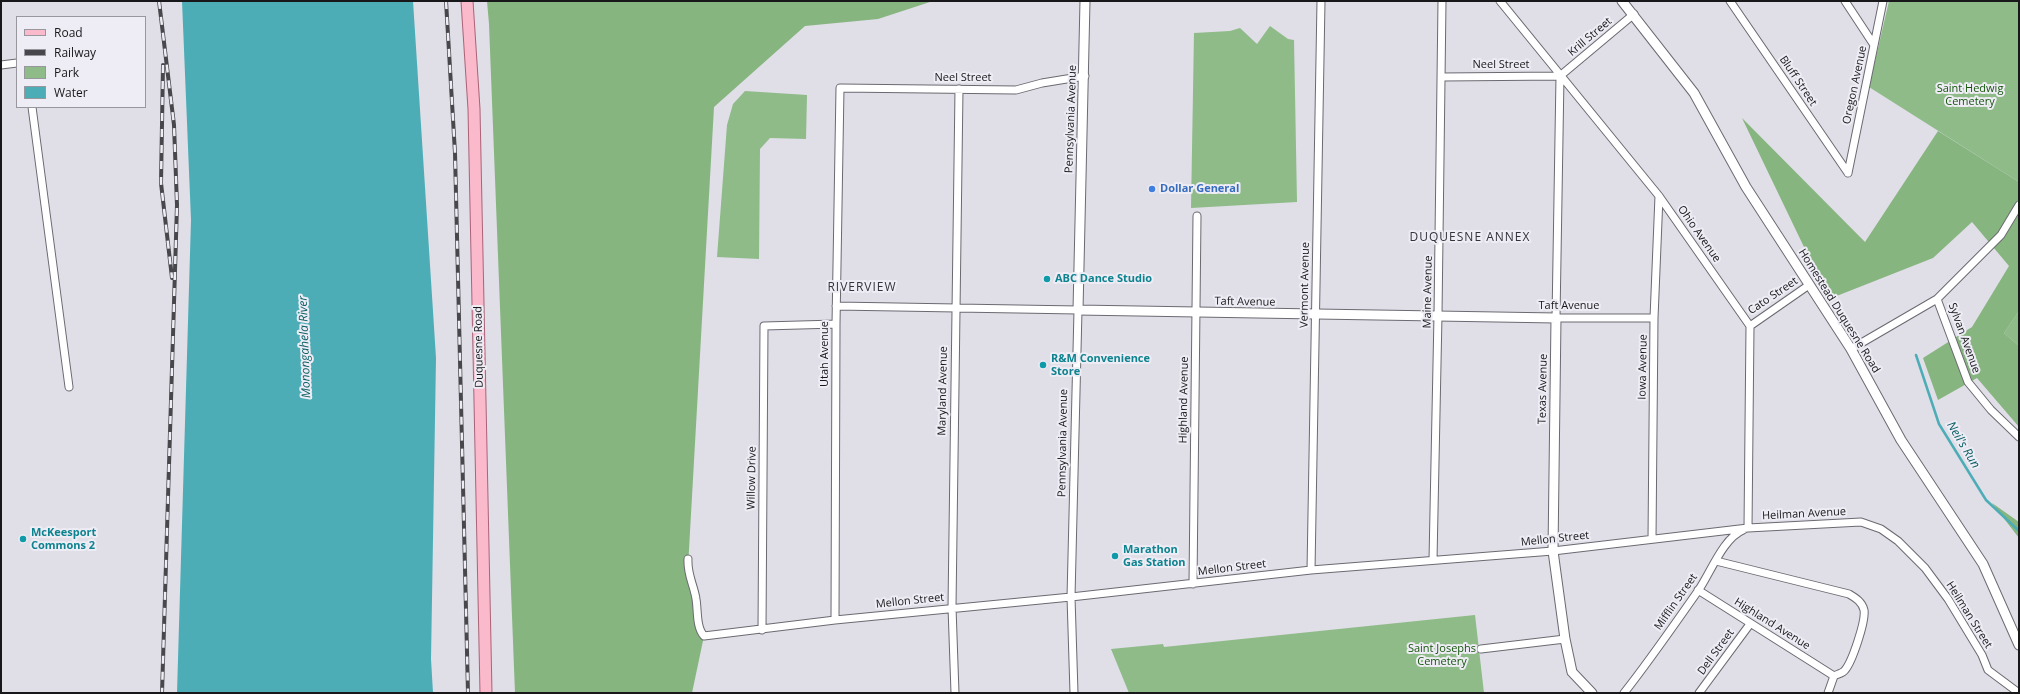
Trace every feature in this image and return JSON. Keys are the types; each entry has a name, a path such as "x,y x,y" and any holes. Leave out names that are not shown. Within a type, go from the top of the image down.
{"main road":[{"name":"Duquesne Road","path":"467,1 474,109 486,693"}],"street":[{"name":"Pennsylvania Avenue","path":"1074,693 1071,597 1085,76 1085,1"},
{"name":"Vermont Avenue","path":"1311,570 1321,1"},
{"name":"Maine Avenue","path":"1432,560 1438,315 1442,1"},
{"name":"Ohio Avenue","path":"1500,1 1659,196 1750,326"},
{"name":"Homestead Duquesne Road","path":"1622,1 1634,14 1694,93 1746,187 1851,349 1901,440 1983,564 2019,645"},
{"name":"Bluff Street","path":"1730,1 1848,172"},
{"path":"1845,1 1874,45"},
{"name":"Oregon Avenue","path":"1848,172 1883,1"},
{"name":"Krill Street","path":"1560,76 1634,14"},
{"path":"1,65 16,63"},
{"name":"Neel Street","path":"840,88 1020,89 1042,83 1085,76"},
{"name":"Neel Street","path":"1442,77 1560,76"},
{"name":"Texas Avenue","path":"1560,76 1553,551 1565,640 1572,672 1592,693"},
{"name":"Utah Avenue","path":"835,620 836,306 840,88"},
{"name":"Maryland Avenue","path":"955,693 952,607 959,89"},
{"path":"32,108 69,387"},
{"name":"Iowa Avenue","path":"1652,539 1654,318 1659,196"},
{"path":"1851,349 1937,299 2001,235 2019,206"},
{"name":"Highland Avenue","path":"1193,584 1197,216"},
{"name":"Cato Street","path":"1750,326 1809,285"},
{"name":"Sylvan Avenue","path":"1937,299 1968,382 1991,410 2019,437"},
{"name":"Taft Avenue","path":"836,306 1196,313 1654,318"},
{"name":"Willow Drive","path":"762,630 764,326 836,324"},
{"path":"1748,528 1750,326"},
{"name":"Heilman Avenue","path":"1748,528 1861,522"},
{"name":"Heilman Street","path":"1861,522 1881,529 1898,541 1925,568 1948,599 1982,655 1988,670 2019,693"},
{"name":"Mellon Street","path":"688,559 690,582 696,598 700,631 704,636 952,607 1071,597 1311,570 1553,551 1748,528"},
{"name":"Mifflin Street","path":"1624,693 1698,590 1730,540 1737,533 1748,528"},
{"path":"1716,562 1849,594 1856,598 1863,609 1862,624 1846,669 1844,672 1834,676 1828,693"},
{"name":"Highland Avenue","path":"1698,590 1834,676"},
{"name":"Dell Street","path":"1699,693 1750,624"},
{"path":"1481,649 1565,640"}],"green space":[{"path":"487,1 933,1 878,19 805,26 714,107 688,567 704,636 692,693 515,693"},
{"name":"Saint Hedwig Cemetery","path":"1889,1 2019,1 2019,182 1869,87"},
{"path":"1270,26 1288,39 1294,40 1297,202 1191,208 1194,33 1230,31 1240,28 1257,44"},
{"path":"745,91 807,95 806,139 770,138 760,149 759,259 717,257 727,125 733,104"},
{"path":"1742,118 1865,242 1938,131 2019,182 2019,311 2004,333 2019,346 2019,427 1977,378 1938,400 1923,358 1972,327 2009,266 1972,222 1933,258 1829,299"},
{"path":"2019,311 2019,346 2004,333"},
{"path":"1992,503 2019,522 2019,538"},
{"name":"Saint Josephs Cemetery","path":"1475,615 1484,693 1129,693 1111,649 1163,644 1164,647"}],"water":[{"name":"Monongahela River","path":"182,1 413,1 436,358 431,659 433,693 177,693 191,220"}],"waterway":[{"name":"Neil's Run","path":"1916,355 1939,424 1986,500 2019,531"}],"railway":[{"path":"159,1 174,125 177,205 162,693"},
{"path":"446,1 455,153 468,693"},
{"path":"163,65 161,183 172,278"}],"place":[{"name":"Dollar General","path":"1152,189"},
{"name":"ABC Dance Studio","path":"1047,279"},
{"name":"R&M Convenience Store","path":"1043,365"},
{"name":"McKeesport Commons 2","path":"23,539"},
{"name":"Marathon Gas Station","path":"1115,556"}],"district":[{"name":"DUQUESNE ANNEX","path":"1470,238"},
{"name":"RIVERVIEW","path":"862,288"}]}
